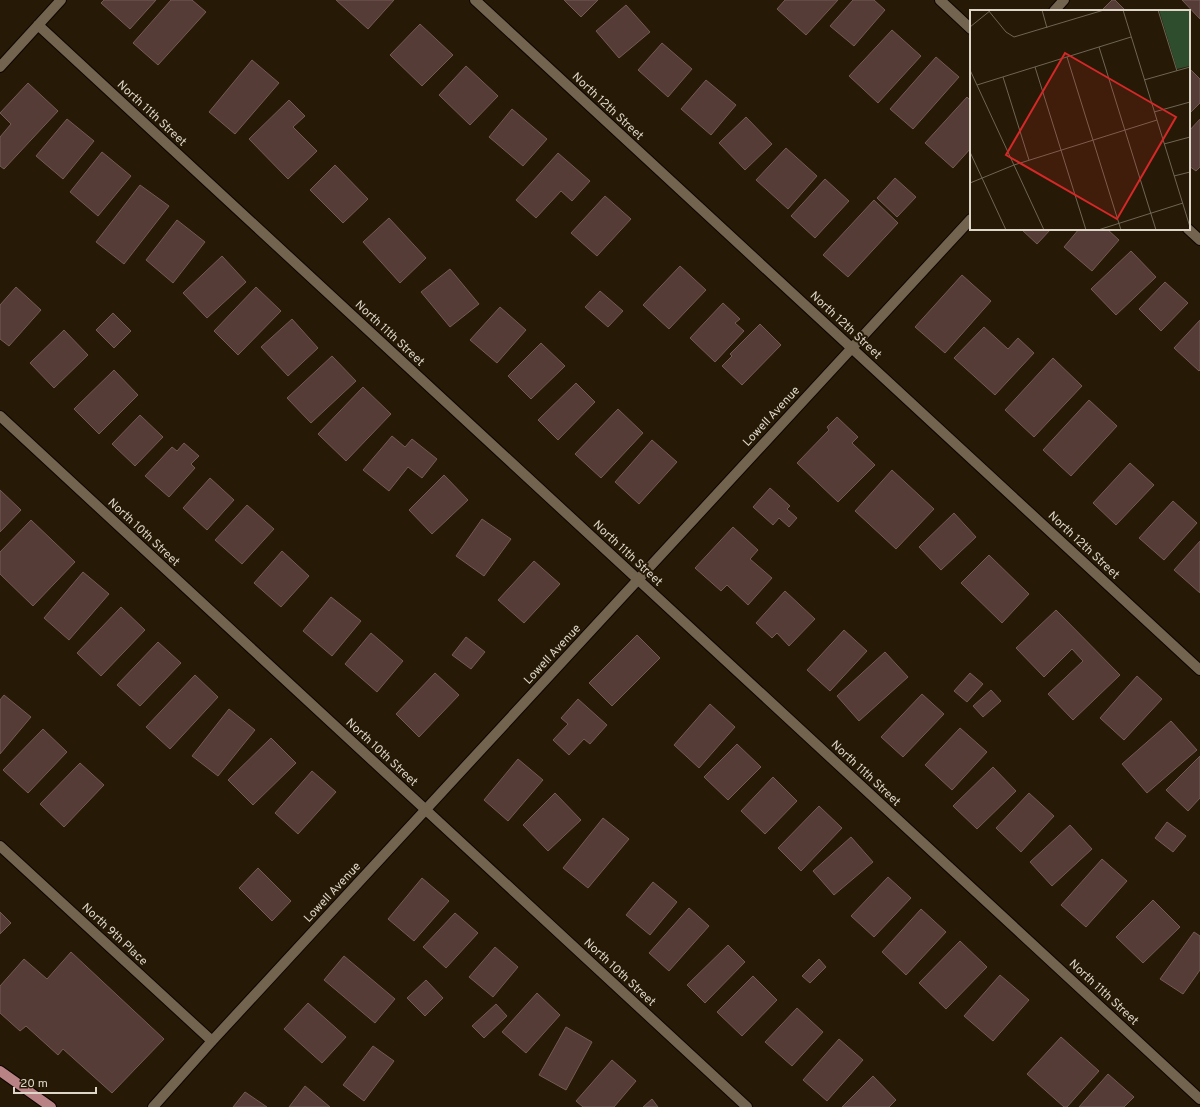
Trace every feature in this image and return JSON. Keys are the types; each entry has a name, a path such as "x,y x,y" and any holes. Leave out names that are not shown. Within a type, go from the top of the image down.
{"main road":[{"path":"0,1071 52,1107"}],"street":[{"path":"0,67 62,0"},
{"name":"North 12th Street","path":"475,0 1200,670"},
{"path":"940,0 970,28"},
{"path":"1055,10 1064,0"},
{"name":"North 11th Street","path":"38,25 1200,1099"},
{"name":"Lowell Avenue","path":"153,1107 212,1041 970,220"},
{"path":"1189,230 1200,240"},
{"name":"North 10th Street","path":"0,416 747,1107"},
{"name":"North 9th Place","path":"0,846 212,1041"}],"building":[{"path":"104,0 156,0 130,29 101,3"},
{"path":"171,0 192,0 206,12 158,65 133,43"},
{"path":"336,0 394,0 368,29"},
{"path":"564,0 598,0 581,17"},
{"path":"785,0 838,0 806,35 777,9"},
{"path":"853,0 874,0 885,10 854,46 830,26"},
{"path":"1112,0 1115,0 1125,10 1102,10"},
{"path":"1182,0 1200,0 1200,19"},
{"path":"626,5 650,32 619,58 596,31"},
{"path":"420,24 453,55 422,86 390,55"},
{"path":"892,30 921,56 878,103 849,76"},
{"path":"662,43 692,69 668,97 638,70"},
{"path":"936,57 959,77 913,129 890,109"},
{"path":"252,60 279,83 235,134 209,112"},
{"path":"466,66 498,96 470,125 439,95"},
{"path":"1190,69 1200,79 1200,103 1190,113"},
{"path":"706,80 736,105 711,135 681,109"},
{"path":"28,83 58,111 4,169 0,166 0,137 11,124 0,113"},
{"path":"967,97 970,100 970,149 953,168 925,143"},
{"path":"289,100 305,116 293,127 317,151 288,179 249,139"},
{"path":"512,109 547,139 523,166 489,137"},
{"path":"746,117 772,144 745,170 719,143"},
{"path":"67,119 94,141 63,179 36,156"},
{"path":"1200,119 1200,167 1196,171 1190,167 1190,130"},
{"path":"786,148 817,176 788,209 756,180"},
{"path":"102,152 131,176 98,216 70,192"},
{"path":"558,153 590,181 572,201 561,191 536,218 516,200"},
{"path":"335,165 368,199 343,223 310,190"},
{"path":"895,178 916,197 897,217 877,198"},
{"path":"825,179 849,201 815,238 791,216"},
{"path":"140,185 169,206 124,264 96,242"},
{"path":"605,196 631,219 597,256 571,233"},
{"path":"874,200 898,223 848,277 823,255"},
{"path":"389,218 426,258 400,283 363,242"},
{"path":"177,220 205,242 173,283 146,260"},
{"path":"1022,230 1050,230 1037,244"},
{"path":"1078,230 1108,230 1119,240 1092,271 1064,247"},
{"path":"1131,251 1156,277 1116,315 1091,289"},
{"path":"222,256 246,282 207,318 183,293"},
{"path":"680,266 706,290 669,329 643,305"},
{"path":"450,269 479,304 450,327 421,292"},
{"path":"962,275 991,301 945,353 915,327"},
{"path":"1165,282 1188,303 1161,331 1139,309"},
{"path":"16,287 41,310 9,346 0,339 0,305"},
{"path":"256,287 281,311 238,355 214,331"},
{"path":"600,291 623,311 608,327 585,307"},
{"path":"723,303 740,319 735,323 744,331 715,362 690,338"},
{"path":"500,307 526,330 497,363 470,340"},
{"path":"113,313 131,331 114,348 96,330"},
{"path":"292,319 318,348 288,376 261,347"},
{"path":"1200,320 1200,370 1199,371 1174,348"},
{"path":"760,324 781,345 742,385 722,366 732,356 730,354"},
{"path":"984,327 1008,349 1018,338 1034,353 995,395 954,358"},
{"path":"64,330 88,355 54,388 30,363"},
{"path":"541,343 565,366 531,399 508,376"},
{"path":"332,356 356,381 311,423 287,398"},
{"path":"1053,358 1082,386 1034,437 1005,410"},
{"path":"114,370 138,395 99,434 74,409"},
{"path":"576,383 595,402 558,440 538,420"},
{"path":"363,387 391,414 346,461 318,434"},
{"path":"1089,400 1117,426 1071,476 1043,450"},
{"path":"618,409 643,433 601,478 575,454"},
{"path":"140,415 163,437 135,466 112,444"},
{"path":"837,417 858,437 852,443 875,465 838,502 797,463 829,430 827,427"},
{"path":"392,436 405,447 412,439 437,459 422,478 408,467 389,491 363,470"},
{"path":"652,440 677,462 639,504 615,482"},
{"path":"184,443 199,456 191,464 195,468 169,497 145,476 172,447 177,451"},
{"path":"1130,463 1154,485 1116,525 1093,503"},
{"path":"892,470 934,509 896,549 855,511"},
{"path":"444,475 468,500 432,534 409,510"},
{"path":"210,478 234,500 207,530 183,508"},
{"path":"770,488 790,506 787,509 797,518 789,527 779,518 773,525 753,507"},
{"path":"0,490 21,510 0,532"},
{"path":"1173,501 1197,523 1164,560 1139,538"},
{"path":"247,505 274,529 242,564 215,540"},
{"path":"954,513 976,537 941,570 919,547"},
{"path":"482,519 511,539 484,576 456,556"},
{"path":"31,520 75,562 33,606 0,574 0,552"},
{"path":"733,527 758,550 750,559 772,578 748,605 727,585 721,591 695,568"},
{"path":"1200,541 1200,593 1174,570"},
{"path":"282,551 309,576 281,607 254,583"},
{"path":"989,555 1029,594 1002,623 961,583"},
{"path":"534,561 560,584 524,623 498,600"},
{"path":"83,572 109,594 69,640 44,618"},
{"path":"785,591 815,619 789,646 777,633 772,638 756,623"},
{"path":"331,597 361,621 332,656 303,631"},
{"path":"121,607 145,630 101,676 77,653"},
{"path":"1056,610 1120,675 1073,720 1048,694 1083,661 1072,649 1044,677 1016,648"},
{"path":"844,630 867,651 830,691 807,670"},
{"path":"371,633 403,661 377,692 345,664"},
{"path":"637,635 660,658 612,706 589,683"},
{"path":"466,637 485,652 471,669 452,655"},
{"path":"158,642 181,663 140,706 117,685"},
{"path":"885,652 908,677 859,721 837,696"},
{"path":"435,673 459,695 419,737 396,714"},
{"path":"970,673 983,684 967,702 954,691"},
{"path":"195,675 218,697 170,749 146,727"},
{"path":"1137,676 1162,699 1124,740 1100,718"},
{"path":"991,690 1001,701 983,717 973,706"},
{"path":"922,694 944,714 903,757 881,737"},
{"path":"4,695 31,717 0,754 0,700"},
{"path":"578,699 607,725 590,744 584,739 569,755 553,740 568,724 561,718"},
{"path":"710,704 735,727 699,768 674,745"},
{"path":"229,709 255,730 218,776 192,756"},
{"path":"1171,721 1197,750 1147,793 1122,764"},
{"path":"960,728 987,752 952,790 925,765"},
{"path":"43,729 67,752 28,793 3,770"},
{"path":"271,738 296,763 253,805 228,780"},
{"path":"737,744 761,767 728,800 704,777"},
{"path":"1200,756 1200,798 1188,811 1166,790"},
{"path":"518,759 543,780 508,821 484,800"},
{"path":"80,763 104,785 64,827 40,804"},
{"path":"993,767 1016,791 977,829 953,806"},
{"path":"312,771 336,792 298,834 275,813"},
{"path":"773,777 797,801 765,834 741,811"},
{"path":"555,793 581,820 548,851 523,825"},
{"path":"1029,793 1054,816 1021,852 996,828"},
{"path":"819,806 842,828 801,871 778,848"},
{"path":"603,818 629,839 588,888 563,868"},
{"path":"1167,822 1186,836 1173,852 1155,838"},
{"path":"1070,825 1092,849 1052,886 1030,862"},
{"path":"851,837 873,862 834,895 813,871"},
{"path":"1102,859 1127,881 1086,927 1061,905"},
{"path":"258,868 291,901 272,921 239,888"},
{"path":"888,877 911,898 874,937 851,916"},
{"path":"422,878 449,901 414,941 388,919"},
{"path":"653,882 677,902 650,935 626,915"},
{"path":"1153,900 1180,927 1143,963 1116,937"},
{"path":"689,908 709,926 669,971 649,953"},
{"path":"921,909 946,932 906,975 882,952"},
{"path":"0,912 11,923 0,934"},
{"path":"455,913 478,933 446,968 423,947"},
{"path":"1194,932 1200,936 1200,970 1183,994 1160,979"},
{"path":"960,941 987,967 946,1009 919,983"},
{"path":"728,945 745,962 705,1003 687,985"},
{"path":"495,947 518,967 493,997 469,977"},
{"path":"71,952 164,1039 112,1093 63,1049 58,1055 26,1026 20,1031 0,1013 0,986 24,959 47,979"},
{"path":"344,956 395,999 375,1023 324,980"},
{"path":"819,959 826,967 810,983 802,976"},
{"path":"1000,975 1029,1000 993,1041 964,1016"},
{"path":"753,976 777,1000 742,1036 717,1012"},
{"path":"426,980 443,998 425,1016 407,998"},
{"path":"537,993 560,1015 526,1053 502,1032"},
{"path":"308,1003 346,1037 322,1063 284,1029"},
{"path":"496,1004 507,1016 484,1038 472,1026"},
{"path":"797,1008 823,1032 792,1066 765,1042"},
{"path":"566,1027 592,1042 566,1090 539,1075"},
{"path":"1061,1037 1099,1071 1067,1107 1064,1107 1027,1074"},
{"path":"839,1039 863,1060 827,1101 803,1080"},
{"path":"373,1046 394,1061 364,1101 343,1085"},
{"path":"612,1060 636,1081 614,1107 583,1107 576,1101"},
{"path":"1108,1074 1134,1097 1124,1107 1079,1107"},
{"path":"873,1076 896,1100 889,1107 842,1107"},
{"path":"305,1086 330,1107 289,1107"},
{"path":"245,1092 267,1107 233,1107"},
{"path":"652,1099 658,1107 643,1107"}]}
